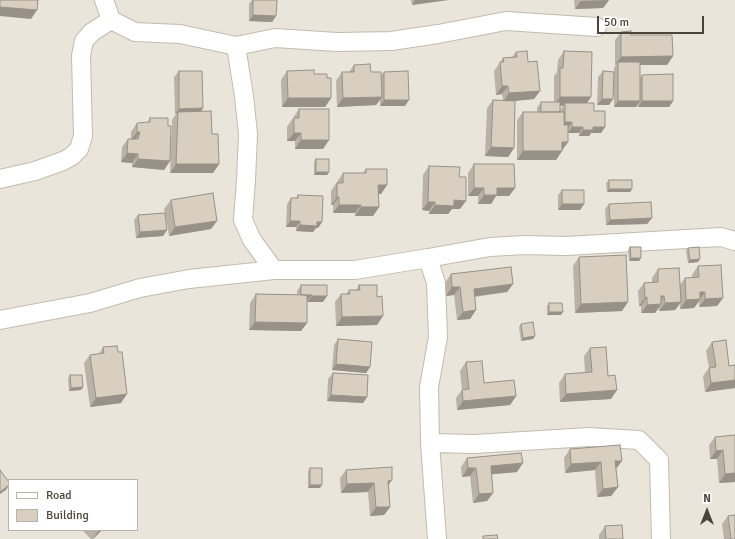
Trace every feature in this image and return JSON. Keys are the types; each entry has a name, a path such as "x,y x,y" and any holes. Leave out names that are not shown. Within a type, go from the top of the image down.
{"street":[{"path":"104,0 111,20 135,32 180,34 236,46 275,38 337,42 391,41 506,21 597,27"},
{"path":"0,179 35,171 63,161 72,156 79,149 83,136 80,56 84,41 92,32 111,20"},
{"path":"236,46 248,134 246,180 242,220 252,240 274,270"},
{"path":"0,320 90,303 147,287 189,279 274,270 355,270 490,247 524,245 566,246 721,237 735,241"},
{"path":"428,258 436,283 438,337 429,388 430,443 437,539"},
{"path":"430,443 474,444 589,437 639,440 659,460 661,539"}],"shaded area":[{"path":"0,0 735,0 735,539 0,539"}],"building":[{"path":"0,0 38,0 37,10 0,7"},
{"path":"253,0 277,0 276,16 253,15"},
{"path":"631,31 631,35 672,35 673,56 621,57 621,32"},
{"path":"527,51 528,62 537,61 540,91 509,93 508,86 502,86 500,62 504,62 503,58 517,57 516,52"},
{"path":"564,51 592,52 591,97 560,97 560,68 563,68"},
{"path":"618,62 640,62 640,101 618,101"},
{"path":"370,64 371,72 381,72 382,97 343,98 342,72 354,72 354,65"},
{"path":"314,70 314,74 327,74 327,78 331,78 331,98 288,98 287,71"},
{"path":"179,71 202,71 203,108 179,109"},
{"path":"408,71 409,100 384,100 384,72"},
{"path":"603,71 614,72 613,99 602,99"},
{"path":"673,74 673,101 642,101 642,75"},
{"path":"493,100 515,101 514,148 491,147"},
{"path":"541,102 560,102 560,112 541,112"},
{"path":"565,103 594,103 594,111 605,111 605,127 593,127 593,130 583,130 583,127 572,127 572,122 565,122"},
{"path":"299,109 329,109 329,140 301,140 301,133 294,133 294,118 299,118"},
{"path":"211,111 212,134 218,134 219,164 176,164 178,112"},
{"path":"523,112 564,112 564,125 568,125 568,142 562,142 562,151 523,151"},
{"path":"150,118 168,118 168,126 171,126 170,161 138,159 138,154 127,153 128,139 138,139 140,132 137,132 137,123 150,122"},
{"path":"316,159 329,159 329,172 316,172"},
{"path":"474,164 514,164 515,188 497,188 497,195 484,195 484,188 474,188"},
{"path":"429,166 460,167 459,177 466,177 466,201 454,200 454,206 435,205 435,202 428,202"},
{"path":"366,169 387,169 387,185 378,185 379,207 339,205 339,197 337,197 337,183 343,183 343,173 366,173"},
{"path":"609,180 632,180 632,189 609,189"},
{"path":"562,190 584,190 584,204 562,204"},
{"path":"213,193 217,221 175,227 171,200"},
{"path":"298,195 323,196 322,222 317,222 317,226 300,225 300,221 290,221 291,198 298,198"},
{"path":"651,202 652,218 610,220 609,204"},
{"path":"165,213 167,230 140,232 138,215"},
{"path":"630,247 641,247 641,258 631,258"},
{"path":"699,247 700,259 690,260 688,248"},
{"path":"626,255 628,302 581,304 579,257"},
{"path":"721,265 723,298 705,299 705,292 700,292 700,299 686,300 685,278 699,277 698,266"},
{"path":"511,267 513,284 474,289 476,310 463,312 460,287 452,287 451,274"},
{"path":"679,268 681,302 665,303 664,296 661,296 661,304 647,305 644,283 658,282 658,269"},
{"path":"301,285 327,285 327,296 301,295"},
{"path":"359,285 377,285 377,297 382,296 383,316 342,317 341,294 350,294 349,290 360,290"},
{"path":"256,294 307,295 307,323 255,322"},
{"path":"549,303 562,303 563,312 549,312"},
{"path":"533,322 535,336 523,338 521,324"},
{"path":"338,339 372,342 370,367 336,364"},
{"path":"726,340 729,366 735,365 735,380 711,383 709,368 716,367 712,342"},
{"path":"117,346 118,352 122,352 127,394 96,398 90,355 104,353 103,347"},
{"path":"606,347 608,376 615,375 617,390 566,394 565,374 592,372 590,348"},
{"path":"482,361 484,383 514,380 516,396 463,401 462,390 469,389 466,362"},
{"path":"333,373 368,375 367,397 331,395"},
{"path":"70,375 82,375 83,387 71,388"},
{"path":"735,435 735,473 725,474 723,450 716,451 715,437"},
{"path":"620,445 622,461 615,461 618,487 603,489 601,462 571,464 570,449"},
{"path":"521,453 523,463 491,466 493,493 479,494 476,468 468,468 467,458"},
{"path":"392,467 392,480 388,481 390,507 376,507 374,483 347,484 346,470"},
{"path":"310,468 322,468 322,485 310,485"},
{"path":"0,470 8,481 8,486 0,492"},
{"path":"735,515 735,539 731,539 728,516"},
{"path":"622,525 623,539 606,539 605,526"},
{"path":"497,535 498,539 483,539 483,536"}]}
